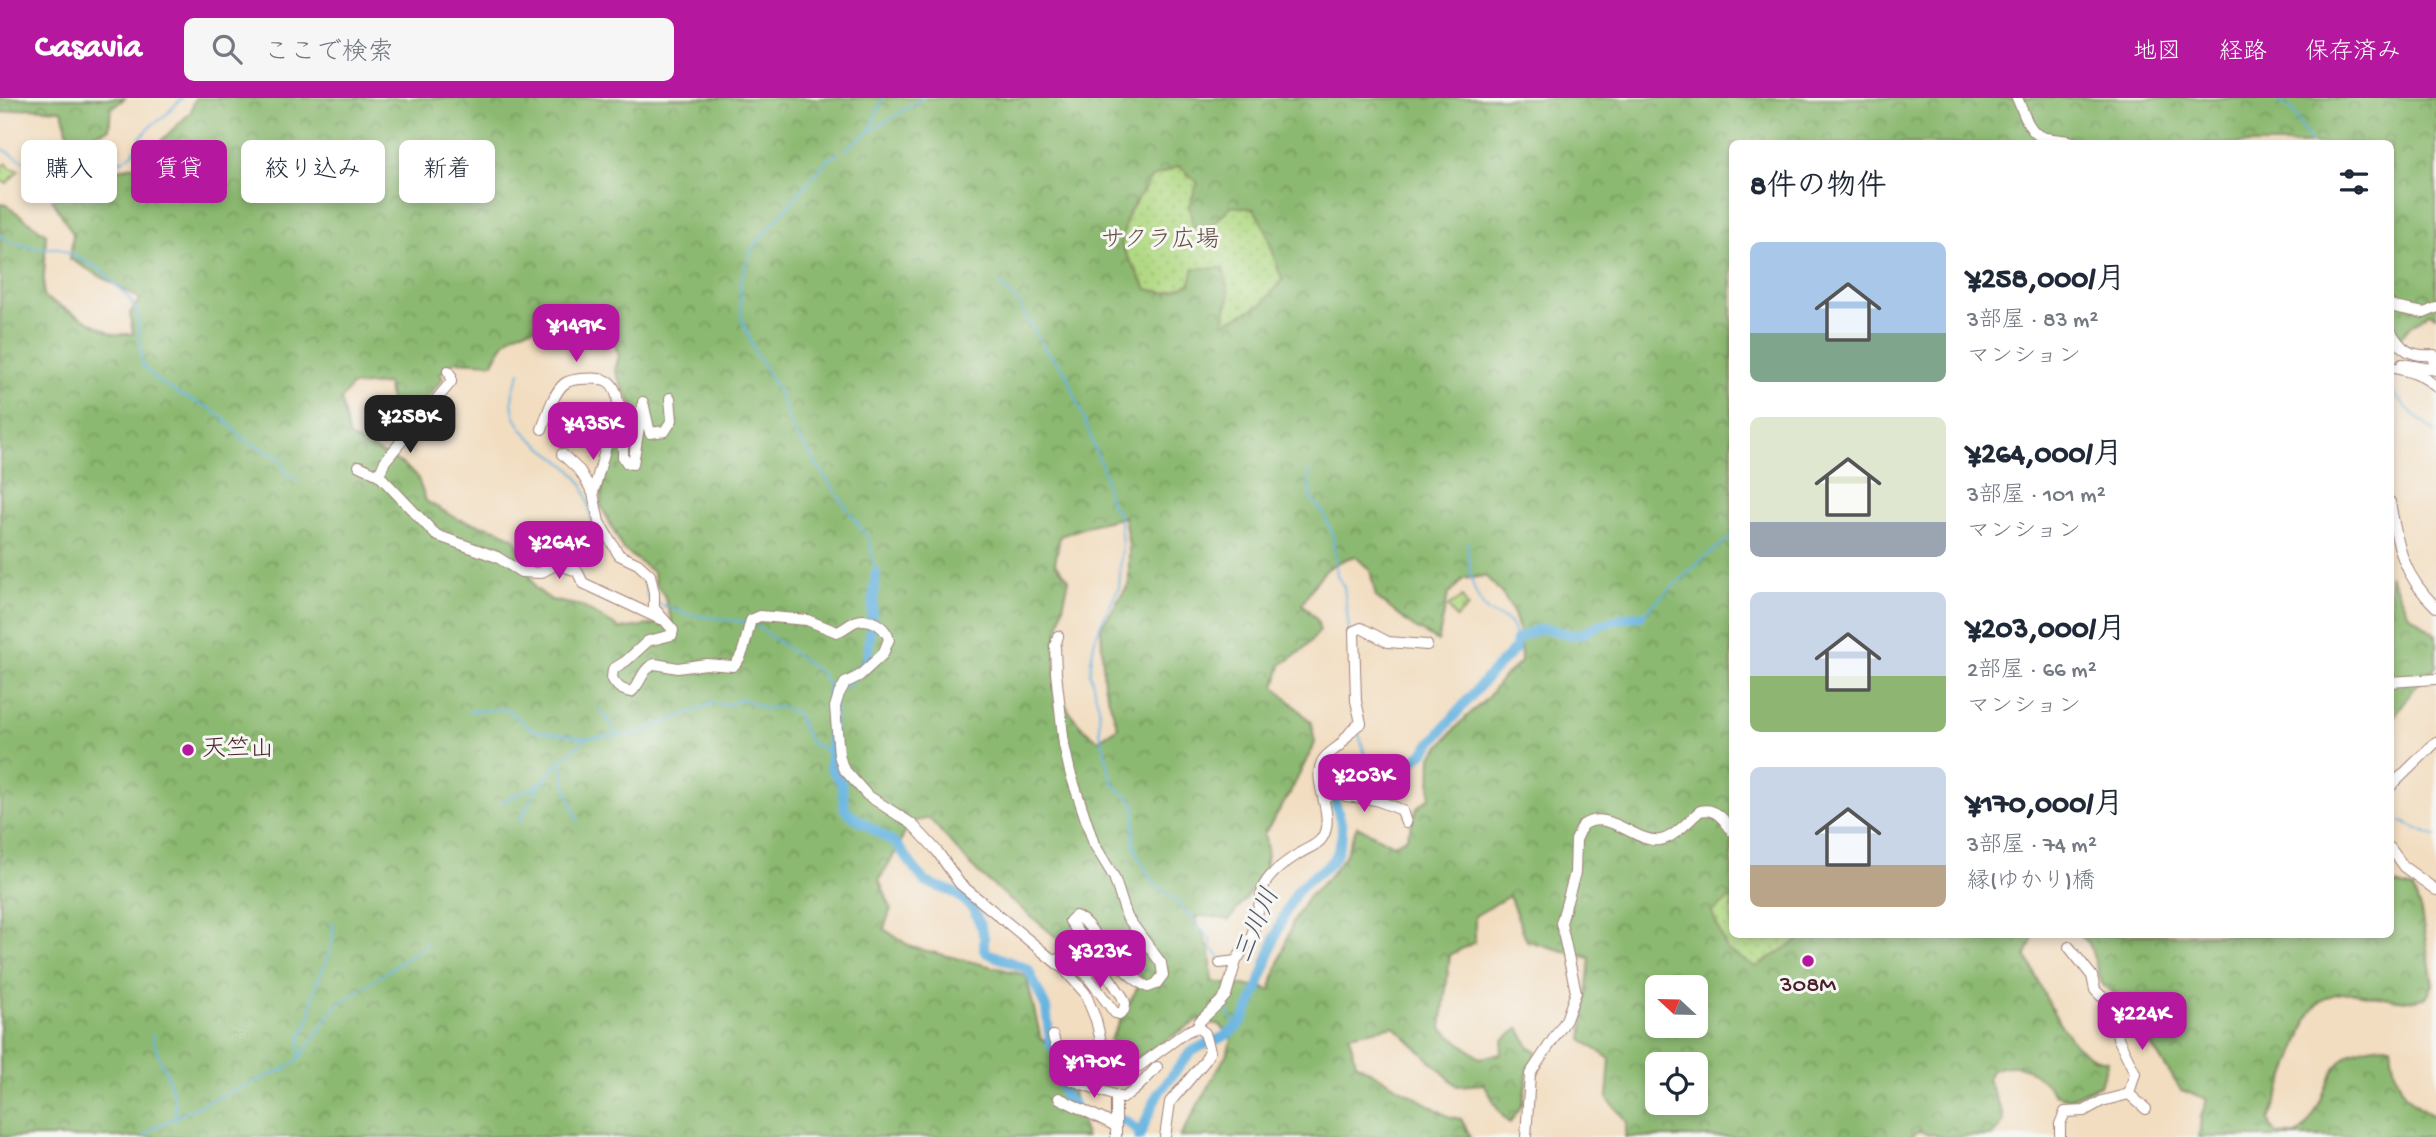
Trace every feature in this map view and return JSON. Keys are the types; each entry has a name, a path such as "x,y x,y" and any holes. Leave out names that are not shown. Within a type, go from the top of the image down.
{"street":[{"path":"2017,98 2032,130 2041,137 2068,140"},
{"path":"2394,307 2424,313 2436,308"},
{"path":"2394,337 2400,348 2409,354 2434,355 2435,369 2394,364"},
{"path":"2394,367 2414,372 2428,379 2436,387"},
{"path":"379,475 386,461 451,382 448,371"},
{"path":"542,429 561,386 568,381 598,377 617,389 618,404 593,494"},
{"path":"618,404 623,407 623,457 627,463 633,464 643,402 650,433 665,431 672,420 670,398"},
{"path":"562,454 580,471 593,494 599,522 618,555 638,564 649,575 654,593 653,608 673,630 672,635 648,641 614,669 612,678 622,690 631,692 638,686 648,666 655,664 678,668 706,664 733,666 742,657 751,620 760,616 807,620 837,632 856,621 863,621 876,623 887,632 888,645 883,654 859,676 845,683 835,707 839,755 843,768 867,795 912,824 937,851 960,884 1053,959 1085,993 1097,1020 1107,1059 1123,1070 1138,1067 1197,1027 1226,995 1230,978 1228,962 1252,936 1268,878 1324,836 1327,818 1326,797 1320,776 1323,759 1339,746 1351,728 1361,723 1356,701 1354,631 1361,628 1388,642 1427,645"},
{"path":"359,466 379,475 436,535 497,557 521,572 540,573 557,564 577,571 583,583 663,621"},
{"path":"2394,522 2402,561 2419,589 2436,607"},
{"path":"1053,959 1059,959 1085,973 1110,1008 1119,1014 1124,1010 1122,996 1070,921 1075,916 1088,925 1135,980 1149,987 1156,984 1163,975 1161,963 1126,918 1114,877 1094,844 1070,772 1056,673 1055,646 1058,636"},
{"path":"2394,682 2436,679"},
{"path":"2394,782 2436,742"},
{"path":"1326,797 1339,793 1376,800 1402,810 1406,823"},
{"path":"1526,1137 1530,1074 1566,1020 1576,992 1561,923 1575,873 1576,840 1583,825 1595,820 1654,840 1662,840 1700,811 1707,809 1715,812 1729,828"},
{"path":"2394,853 2404,867 2436,890"},
{"path":"2069,947 2092,976 2095,990 2101,996 2126,1003 2123,1012 2115,1020 2118,1038 2134,1073 2129,1094"},
{"path":"1165,1137 1170,1102 1210,1051 1205,1033 1197,1027"},
{"path":"1053,1036 1066,1062 1069,1079 1116,1096 1123,1098 1134,1091 1142,1080 1157,1068"},
{"path":"2129,1094 2146,1109"},
{"path":"2060,1137 2060,1124 2065,1112 2084,1111 2102,1101 2129,1094"},
{"path":"1116,1096 1116,1137"},
{"path":"1059,1098 1116,1121"},
{"path":"2052,1137 2054,1125"}],"green space":[{"path":"0,98 125,98 111,109 109,129 76,140 70,140 62,110 27,108 0,113"},
{"path":"195,98 2436,98 2436,316 2429,313 2418,321 2403,334 2394,347 2394,140 1729,140 1729,938 2033,938 2026,955 2053,1012 2081,1050 2094,1058 2108,1061 2100,1085 2070,1098 2054,1094 2041,1079 2026,1069 2009,1066 1990,1072 1987,1080 2003,1114 2003,1123 1992,1136 1941,1137 1919,1131 1910,1137 1625,1137 1627,1122 1607,1098 1610,1059 1582,1040 1590,958 1527,941 1509,896 1475,916 1475,942 1450,955 1441,1028 1480,1058 1501,1054 1503,1040 1519,1028 1530,1048 1537,1052 1527,1075 1523,1103 1510,1123 1498,1110 1484,1084 1457,1086 1394,1026 1349,1035 1356,1063 1450,1117 1461,1119 1471,1137 1180,1137 1227,1053 1232,1039 1220,1025 1199,1020 1130,1062 1110,1040 1143,977 1114,966 1103,944 1062,942 977,872 929,818 909,823 879,880 891,908 884,929 911,947 1026,975 1041,1039 1060,1049 1086,1137 0,1137 0,204 6,205 46,234 43,297 113,334 133,334 130,313 140,299 70,259 73,234 54,203 117,203 117,169 131,167 131,203 227,203 227,140 162,140 191,112","holes":["548,326 582,334 609,330 619,356 615,370 634,407 620,428 612,447 600,504 623,549 653,572 656,585 664,595 672,622 621,629 581,606 551,600 535,588 516,540 499,530 458,519 426,501 417,476 401,463 349,437 341,400 351,386 388,384 391,411 405,426 443,378 440,373 455,361 493,363 508,339 520,331","1124,517 1129,546 1129,584 1101,627 1104,685 1118,727 1098,740 1079,724 1066,706 1059,687 1056,646 1069,579 1055,563 1060,536","1355,556 1370,570 1376,597 1412,626 1438,641 1448,595 1463,579 1485,576 1510,605 1518,625 1521,662 1503,677 1488,697 1459,724 1431,757 1430,797 1417,808 1407,837 1393,845 1357,826 1345,856 1328,878 1308,897 1292,924 1270,990 1212,982 1210,951 1195,917 1229,920 1265,873 1267,849 1264,834 1289,795 1315,743 1311,722 1275,687 1281,665 1303,650 1320,631 1317,620 1302,604 1323,573 1336,564"]},
{"path":"6,163 19,170 7,183 0,181 0,168"},
{"name":"サクラ広場","path":"1179,166 1198,183 1189,205 1193,227 1213,225 1231,206 1254,209 1265,229 1282,280 1262,304 1223,324 1229,296 1223,268 1194,268 1190,284 1166,293 1147,289 1121,245 1128,214 1151,178"},
{"path":"2394,583 2408,613 2436,635 2436,666 2415,687 2394,717"},
{"path":"1462,597 1468,607 1456,618 1448,607"},
{"path":"2394,884 2413,889 2421,912 2433,985 2427,997 2394,1000 2347,993 2333,995 2320,1002 2309,1016 2269,1120 2275,1132 2297,1135 2310,1121 2338,1064 2350,1054 2367,1047 2391,1045 2397,1079 2415,1104 2436,1117 2436,1137 2199,1137 2201,1117 2207,1099 2181,1090 2151,1045 2175,1018 2167,1008 2141,997 2120,997 2103,986 2089,943 2083,938 2394,938"},
{"path":"1729,899 1729,938 1802,938 1756,967 1727,950 1712,912"},
{"path":"2148,1003 2162,1020 2155,1028 2138,1012"}],"waterway":[{"path":"117,162 133,153 140,138 182,98"},
{"path":"845,150 870,131 883,98"},
{"path":"871,131 923,98"},
{"path":"2274,98 2292,110 2309,140"},
{"path":"0,147 21,160"},
{"path":"838,154 828,159 751,250 740,283 742,320 755,352 778,390 793,430 869,540 876,573"},
{"path":"0,236 11,242 36,248 59,248 100,269 129,298 137,312 142,364 155,379 178,394 211,409 242,438 281,459 285,472 299,481"},
{"path":"1000,284 1018,303 1045,349 1066,372 1105,475 1110,501 1119,514 1122,544 1119,588 1095,639 1090,673 1112,781 1133,801 1133,840 1138,856 1153,882 1179,904 1210,939 1212,948 1221,959"},
{"path":"520,372 513,393 517,422 536,443 571,470 580,481 588,501 595,539 623,566 634,569 643,577 648,599"},
{"path":"2394,394 2436,433"},
{"path":"1309,472 1310,497 1323,512 1333,536 1337,576 1344,587 1349,629"},
{"path":"1641,616 1729,538"},
{"path":"1467,542 1470,575 1478,598 1488,611 1510,624 1516,640"},
{"path":"876,573 867,661 831,691 831,768 841,782 845,809 896,844 925,882 953,892 973,909 980,924 984,950 987,953 1028,969 1046,1008 1050,1042 1060,1061 1064,1096 1074,1104"},
{"path":"659,604 689,615 746,622"},
{"name":"三川川","path":"1139,1137 1157,1095 1189,1054 1233,1031 1242,1021 1292,899 1303,884 1334,859 1342,832 1333,792 1336,780 1349,772 1407,763 1421,755 1489,675 1515,649 1516,640 1525,635 1541,629 1578,635 1609,622 1641,616"},
{"path":"757,626 822,674 831,691"},
{"path":"519,823 535,791 561,760 587,738 640,733 713,703 728,705 741,698 766,709 781,707 795,712 810,742 830,753"},
{"path":"599,708 619,735"},
{"path":"469,711 506,709 533,730 586,738"},
{"path":"1358,731 1369,768"},
{"path":"561,762 578,822"},
{"path":"501,802 544,782"},
{"path":"2402,822 2436,837"},
{"path":"300,1057 301,1037 309,1020 314,992 332,941 333,922"},
{"path":"145,1137 152,1129 213,1099 287,1068 300,1058 337,1005 428,944"},
{"path":"1234,986 1227,1011 1237,1027"},
{"path":"152,1034 174,1097 175,1119"},
{"path":"1109,1118 1126,1121 1139,1132"}],"place":[{"name":"天竺山","path":"188,750"},
{"name":"308M","path":"1808,961"}]}
